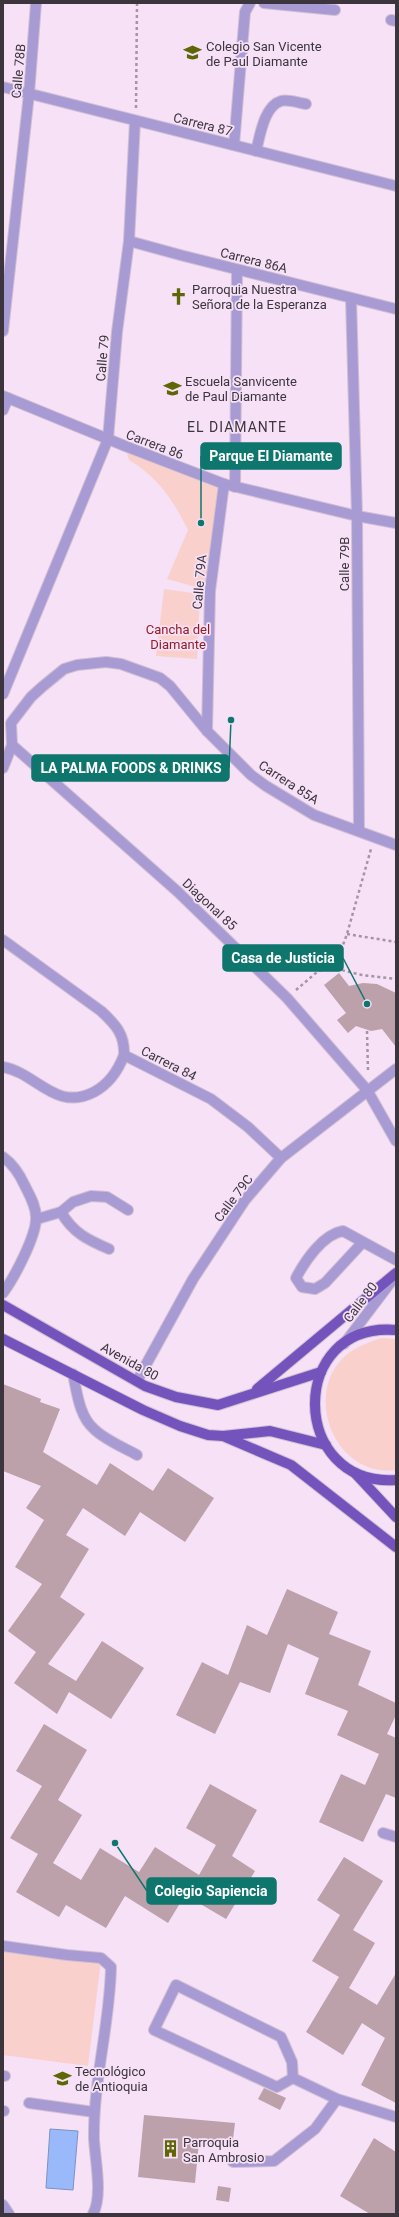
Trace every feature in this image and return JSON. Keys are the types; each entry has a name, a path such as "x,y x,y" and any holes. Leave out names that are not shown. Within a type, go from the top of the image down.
{"main road":[{"path":"251,1394 396,1274"},
{"name":"Avenida 80","path":"3,1305 137,1381 176,1397 218,1405 321,1372"},
{"path":"396,1330 372,1331 344,1344 331,1357 321,1372 314,1396 316,1422 326,1445 338,1459 352,1470 396,1516"},
{"path":"3,1339 180,1426 208,1435 223,1436 270,1431 326,1445"},
{"path":"223,1436 291,1465 396,1547"},
{"path":"352,1470 380,1480 396,1480"}],"street":[{"name":"Calle 78B","path":"3,331 29,94 36,3"},
{"path":"234,145 245,12 250,3"},
{"path":"264,3 335,10"},
{"name":"Carrera 87","path":"3,87 396,186"},
{"path":"256,150 268,113 278,103 282,101 306,104"},
{"name":"Calle 79","path":"3,694 108,440 117,332 129,241 135,121"},
{"name":"Carrera 86A","path":"129,241 237,270 396,309"},
{"path":"235,487 237,270"},
{"name":"Calle 79B","path":"351,298 357,516 359,830"},
{"path":"3,410 5,397"},
{"name":"Carrera 86","path":"5,397 108,440 224,484 357,516 396,522"},
{"name":"Calle 79A","path":"207,732 210,591 224,484"},
{"name":"Carrera 85A","path":"12,745 7,721 31,697 64,669 77,665 106,662 127,666 160,678 170,686 207,732 251,775 281,796 314,815 359,830 374,838 396,845"},
{"path":"3,768 12,745"},
{"name":"Diagonal 85","path":"12,745 178,892 287,998 367,1090 396,1141"},
{"name":"Carrera 84","path":"3,940 101,1011 115,1024 123,1039 124,1055 211,1099 248,1126 281,1158"},
{"path":"3,1067 16,1071 54,1094 73,1098 91,1093 108,1082 117,1071 124,1055"},
{"name":"Calle 79C","path":"137,1381 204,1261 245,1200 281,1158 396,1069"},
{"path":"3,1157 12,1165 33,1200 37,1219 23,1259 3,1293"},
{"path":"37,1219 61,1212 74,1202 91,1196 107,1197 128,1210"},
{"path":"61,1212 73,1230 83,1237 109,1249"},
{"path":"363,1242 325,1283 315,1289 302,1287 296,1278 303,1265 328,1238 337,1232 344,1231 396,1260"},
{"name":"Calle 80","path":"344,1344 396,1274"},
{"path":"73,1374 85,1418 94,1429 136,1455"},
{"path":"383,1833 396,1837"},
{"path":"3,1946 101,1958 111,1967 94,2112 97,2173 96,2208 93,2214"},
{"path":"176,1985 281,2037 292,2062 293,2078 277,2087 154,2030 176,1985"},
{"path":"293,2078 337,2099 396,2118"},
{"path":"233,2162 274,2161 315,2129 337,2099"},
{"path":"29,2103 94,2112"},
{"path":"3,2205 9,2214"}],"path":[{"path":"135,121 137,3"},
{"path":"335,967 347,934 374,838"},
{"path":"347,934 396,942"},
{"path":"287,998 317,972 329,967 335,967 362,975 396,979"},
{"path":"367,1031 369,1056 367,1090"}],"green space":[{"path":"125,446 224,484 210,591 167,579 188,530 177,509 164,490 148,474 129,460"},
{"name":"Cancha del Diamante","path":"164,589 200,594 197,659 156,656"},
{"path":"381,1338 396,1339 396,1470 375,1469 357,1462 343,1449 332,1432 327,1413 326,1394 331,1375 343,1358 356,1348"},
{"path":"3,1947 101,1960 88,2066 3,2055"}],"water":[{"path":"50,2129 78,2131 73,2190 46,2188"}],"building":[{"path":"339,973 349,986 363,983 377,984 396,993 396,1047 382,1029 371,1031 356,1026 348,1033 337,1020 346,1013 324,985"},
{"path":"3,1384 41,1399 40,1402 60,1409 43,1452 97,1485 110,1463 153,1491 168,1468 214,1498 185,1542 140,1512 125,1536 83,1508 66,1535 89,1549 60,1597 85,1614 48,1664 76,1681 102,1641 144,1668 111,1719 69,1692 57,1714 14,1683 36,1652 8,1631 42,1584 15,1567 44,1520 26,1508 41,1486 3,1471"},
{"path":"287,1589 338,1612 329,1634 371,1651 358,1685 396,1703 396,1715 387,1734 396,1738 396,1798 386,1794 363,1842 319,1822 341,1774 365,1785 379,1754 337,1735 348,1711 305,1694 319,1658 288,1644 270,1693 240,1682 215,1734 176,1715 202,1662 228,1675 247,1625 267,1635"},
{"path":"44,1724 87,1750 58,1800 82,1815 53,1863 81,1880 100,1848 139,1872 155,1847 199,1875 216,1845 186,1828 210,1784 257,1810 232,1856 255,1871 226,1919 185,1895 168,1923 125,1896 106,1928 66,1905 59,1917 16,1892 38,1854 10,1838 42,1786 16,1771"},
{"path":"344,1857 383,1881 353,1930 375,1943 349,1988 377,2005 396,1973 396,2103 361,2085 385,2038 362,2023 343,2055 306,2032 339,1977 312,1961 340,1915 317,1900"},
{"path":"264,2088 286,2098 280,2110 258,2099"},
{"name":"Parroquia San Ambrosio","path":"144,2115 235,2123 232,2147 199,2142 195,2183 138,2177"},
{"path":"374,2138 396,2152 396,2214 370,2214 340,2196"},
{"path":"218,2186 231,2188 229,2202 216,2200"}],"place":[{"name":"Colegio San Vicente de Paul Diamante","path":"193,53"},
{"name":"Parroquia Nuestra Señora de la Esperanza","path":"179,296"},
{"name":"Escuela Sanvicente de Paul Diamante","path":"172,388"},
{"name":"Parque El Diamante","path":"201,523"},
{"name":"LA PALMA FOODS & DRINKS","path":"231,720"},
{"name":"Casa de Justicia","path":"367,1004"},
{"name":"Colegio Sapiencia","path":"115,1843"},
{"name":"Tecnológico de Antioquia","path":"62,2078"},
{"name":"Parroquia San Ambrosio","path":"170,2149"}],"district":[{"name":"EL DIAMANTE","path":"237,427"}]}
